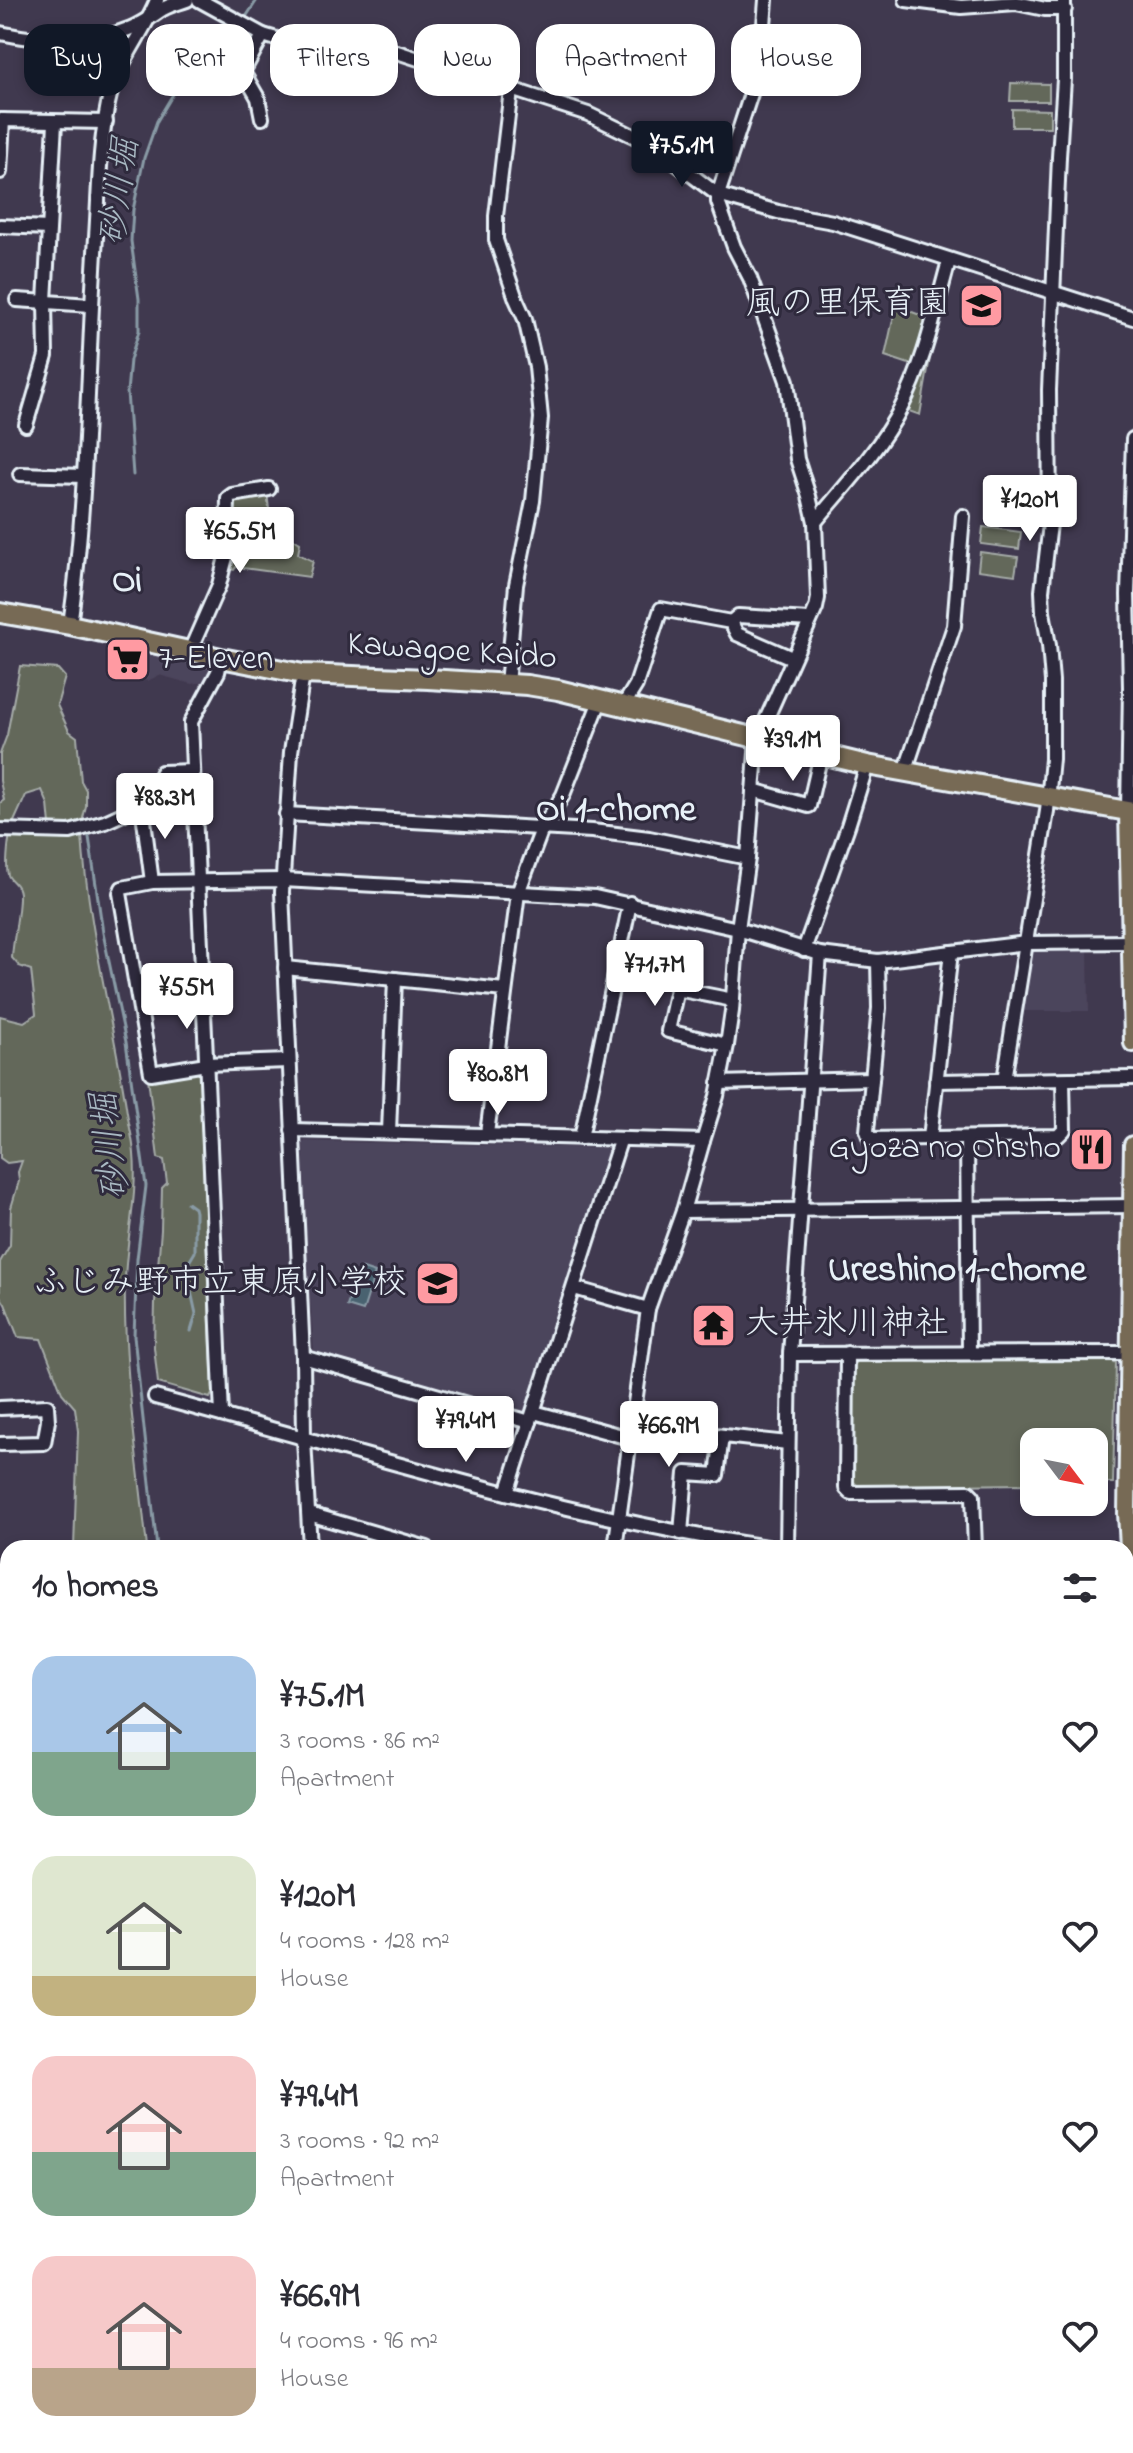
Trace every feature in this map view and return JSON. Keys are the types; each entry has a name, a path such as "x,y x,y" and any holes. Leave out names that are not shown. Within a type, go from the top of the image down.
{"highway":[{"name":"Kawagoe Kaido","path":"0,613 303,674 507,684 558,690 867,765 1130,811"}],"main road":[{"path":"1130,811 1133,1043"},
{"path":"1129,1540 1133,1145"}],"street":[{"path":"70,625 75,590 91,305 108,103 120,70 157,0"},
{"path":"0,33 50,41 79,41 127,30 165,8 187,0"},
{"path":"199,0 258,32 340,56 348,53 397,52 414,58"},
{"path":"616,1540 648,1309 683,1211 727,1045 748,858 757,740 818,598 815,522 797,459 787,381 750,278 718,202 761,63 766,0"},
{"path":"906,0 961,7 1016,3 1045,9 1064,4 1064,79 1049,390 1050,524 1042,591 1052,681 1050,797 1004,1080"},
{"path":"258,32 243,72 258,98 262,118"},
{"path":"520,93 588,114 638,136 718,195 778,212 833,222 1133,318"},
{"path":"507,684 516,585 533,501 541,418 536,367 525,319 496,240 510,96"},
{"path":"0,172 1,120 106,122"},
{"path":"26,425 46,356 45,301 55,123"},
{"path":"0,226 49,228"},
{"path":"815,522 862,466 900,410 922,358 949,261"},
{"path":"17,300 91,305"},
{"path":"1130,811 1128,595 1133,439"},
{"path":"20,474 83,476"},
{"path":"190,651 219,585 227,553 228,498 269,489"},
{"path":"905,772 954,626 963,516"},
{"path":"623,706 636,685 661,609 731,622"},
{"path":"731,622 738,616 810,620"},
{"path":"731,622 737,634 792,658"},
{"path":"221,658 218,672 191,722 222,1415"},
{"path":"303,674 291,752 283,880 310,1540"},
{"path":"487,1134 518,893 542,829 563,795 600,701"},
{"path":"753,790 809,806 821,754"},
{"path":"804,950 867,765"},
{"path":"0,830 70,832 105,822 146,803 162,772 193,771"},
{"path":"142,805 152,882"},
{"path":"286,814 592,831 649,838 748,858"},
{"path":"289,1061 206,1064 151,1073 120,893 122,888 152,882 283,880 595,897 738,929 820,954 878,961 1027,943 1132,942"},
{"path":"581,1138 630,903"},
{"path":"930,1138 951,952"},
{"path":"787,1540 790,1354 820,954"},
{"path":"878,961 879,1008 869,1137 872,1140 1060,1135 1064,1130 1063,1080"},
{"path":"285,968 504,990"},
{"path":"389,1132 395,979"},
{"path":"727,1045 668,1031 677,989 733,1000"},
{"path":"936,1081 1133,1078"},
{"path":"719,1083 872,1079"},
{"path":"292,1130 703,1141"},
{"path":"967,1138 969,1353"},
{"path":"507,1493 620,1141"},
{"path":"683,1211 1133,1206"},
{"path":"574,1288 648,1309"},
{"path":"847,1353 848,1491 969,1492 973,1496 975,1540"},
{"path":"790,1354 1129,1353"},
{"path":"303,1357 532,1417 630,1432 788,1443"},
{"path":"155,1397 507,1493 619,1521 725,1540"},
{"path":"0,1408 47,1406 48,1421 44,1443 0,1444"},
{"path":"681,1533 686,1473 717,1475 722,1436"},
{"path":"309,1514 378,1540"}],"shaded area":[{"path":"118,643 207,664 213,674 209,681 192,684 159,675 148,681 109,672"},
{"path":"1088,946 1089,1011 1020,1011 1031,951 1036,948"},
{"name":"ふじみ野市立東原小学校","path":"305,1141 608,1150 526,1411 520,1413 314,1351 307,1258"}],"green space":[{"path":"1011,83 1049,84 1049,101 1010,101"},
{"path":"1012,109 1050,110 1050,127 1012,127"},
{"path":"896,306 931,319 918,367 885,356"},
{"path":"934,324 938,327 920,415 903,409"},
{"path":"267,493 271,525 300,543 298,554 313,561 309,577 225,568 234,499"},
{"path":"983,527 1021,532 1019,549 981,544"},
{"path":"980,552 1018,557 1015,575 978,570"},
{"path":"20,666 58,669 65,677 57,705 69,731 77,737 81,781 86,790 81,826 50,825 48,804 42,790 26,795 12,826 0,827 0,803 4,800 0,754 7,735"},
{"path":"11,833 82,836 95,938 133,1142 134,1186 126,1265 125,1314 146,1540 74,1540 78,1431 75,1408 62,1393 41,1339 18,1337 0,1296 0,1262 10,1245 11,1208 22,1161 7,1163 0,1158 0,1016 24,1022 36,1014 31,970 19,966 12,958 19,893 8,874"},
{"path":"199,1071 213,1392 210,1398 158,1383 154,1347 162,1188 167,1183 164,1160 158,1158 148,1078"},
{"path":"1111,1360 1116,1363 1113,1483 1108,1483 1108,1428 1020,1428 1020,1484 858,1486 854,1482 853,1367 857,1362"}],"water":[{"path":"360,1268 375,1273 363,1311 347,1306"}],"waterway":[{"name":"砂川堀","path":"244,20 257,0"},
{"name":"砂川堀","path":"133,475 127,392 130,360 139,331 139,299 131,241 133,210 144,158 157,121 172,96"},
{"name":"砂川堀","path":"89,837 103,933 126,1042 146,1186 137,1259 134,1336 156,1540"},
{"path":"187,1203 195,1212 195,1252 187,1273 196,1314 191,1331"}],"place":[{"name":"風の里保育園","path":"981,305"},
{"name":"7-Eleven","path":"128,660"},
{"name":"Gyoza no Ohsho","path":"1092,1149"},
{"name":"ふじみ野市立東原小学校","path":"438,1284"},
{"name":"大井氷川神社","path":"714,1325"}],"district":[{"name":"Oi","path":"127,582"},
{"name":"Oi 1-chome","path":"616,811"},
{"name":"Ureshino 1-chome","path":"957,1271"}]}
